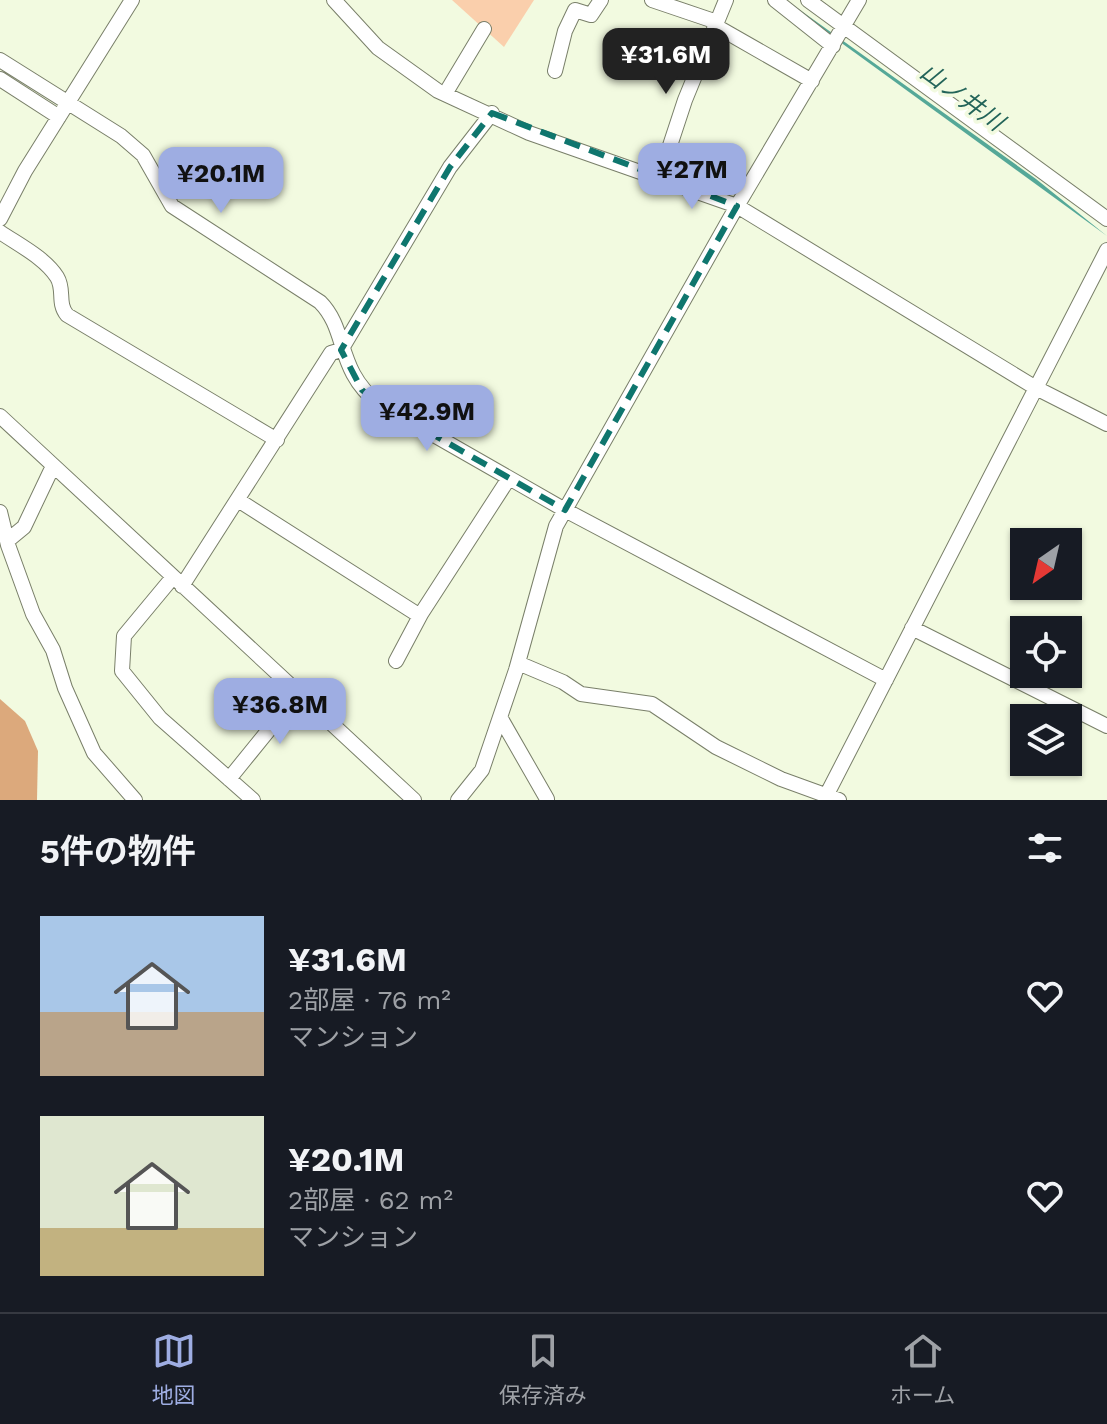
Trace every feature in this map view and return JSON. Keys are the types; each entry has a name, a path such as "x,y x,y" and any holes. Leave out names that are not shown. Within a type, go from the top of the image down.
{"street":[{"path":"0,219 132,0"},
{"path":"334,0 378,48 406,71 445,94 492,113 529,133 737,206 1036,388 1107,424"},
{"path":"555,71 565,31 575,10 591,15 601,0"},
{"path":"652,0 714,23 812,81"},
{"path":"659,179 714,23 726,0"},
{"path":"775,0 833,46"},
{"path":"808,0 1107,219"},
{"path":"458,800 482,770 518,663 556,526 737,206 859,0"},
{"path":"445,94 484,29"},
{"path":"0,60 121,136 143,155 172,206 320,302 330,312 341,350 362,390 378,403 565,510 886,680"},
{"path":"0,79 59,117"},
{"path":"253,800 160,718 122,671 124,636 178,581 238,500 331,353 341,350 450,167 492,113"},
{"path":"0,232 46,265 57,277 61,303 67,315 277,440"},
{"path":"518,663 581,694 652,704 716,747 781,779 830,798 912,628 1107,250"},
{"path":"0,416 414,800"},
{"path":"7,541 24,527 53,466"},
{"path":"396,661 420,616 509,478"},
{"path":"238,500 420,616"},
{"path":"0,512 33,614 53,650 65,688 94,753 135,800"},
{"path":"912,628 1107,726"},
{"path":"229,779 272,726 294,688"},
{"path":"500,717 547,799"}],"highlighted area":[{"path":"492,113 737,206 565,510 378,403 362,390 341,350 450,167"}],"shaded area":[{"path":"452,0 534,0 504,47"},
{"path":"0,699 25,721 38,751 37,800 0,800"}],"water":[{"path":"786,0 1036,179 1107,236 814,23"}],"water label":[{"name":"山ノ井川","path":"962,97"}]}
